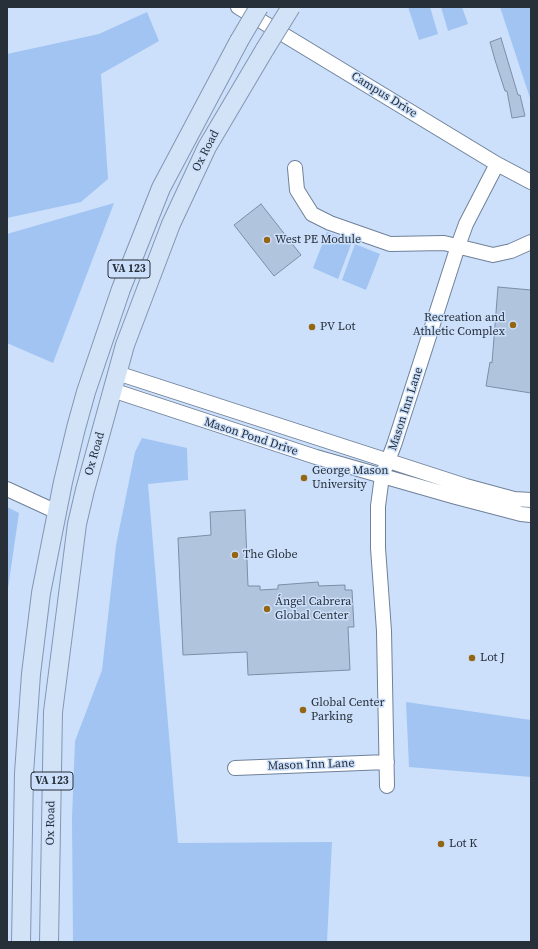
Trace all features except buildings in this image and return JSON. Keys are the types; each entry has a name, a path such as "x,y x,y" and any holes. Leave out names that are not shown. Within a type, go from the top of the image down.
{"main road":[{"name":"Ox Road","path":"21,942 24,773 30,674 41,593 86,392 121,289 161,188 259,7"},
{"name":"Ox Road","path":"50,942 53,712 77,524 85,490 125,345 171,224 207,147 291,7"},
{"path":"72,568 70,535 66,524 58,512 77,499 85,490"}],"street":[{"name":"Campus Drive","path":"238,7 497,164 531,182"},
{"name":"Mason Inn Lane","path":"387,786 384,631 378,548 378,506 382,476 389,462 466,224 497,164"},
{"path":"295,168 297,190 312,214 330,223 390,244 444,243 493,255 511,252 531,242"},
{"name":"Mason Pond Drive","path":"117,373 389,462 508,497 531,500"},
{"name":"Mason Pond Drive","path":"112,390 316,457 514,512 531,514"},
{"path":"7,489 58,512"},
{"name":"Mason Inn Lane","path":"235,768 387,762"}],"shaded area":[{"path":"408,7 430,7 438,34 419,40"},
{"path":"441,7 462,7 468,24 448,31"},
{"path":"500,7 531,7 531,101"},
{"path":"147,12 159,41 101,74 108,179 81,202 7,218 7,54 99,34"},
{"path":"114,203 53,363 7,343 7,234"},
{"path":"327,232 352,242 338,279 313,268"},
{"path":"355,244 380,254 366,290 342,280"},
{"path":"142,438 187,448 188,480 148,484 178,843 332,842 327,942 73,942 72,818 75,741 102,670 116,545 135,452"},
{"path":"7,507 19,513 7,595"},
{"path":"406,702 531,720 531,777 409,767"}],"place":[{"name":"West PE Module","path":"267,240"},
{"name":"Recreation and Athletic Complex","path":"513,325"},
{"name":"PV Lot","path":"312,327"},
{"name":"George Mason University","path":"304,478"},
{"name":"The Globe","path":"235,555"},
{"name":"Ángel Cabrera Global Center","path":"267,609"},
{"name":"Lot J","path":"472,658"},
{"name":"Global Center Parking","path":"303,710"},
{"name":"Lot K","path":"441,844"}]}
